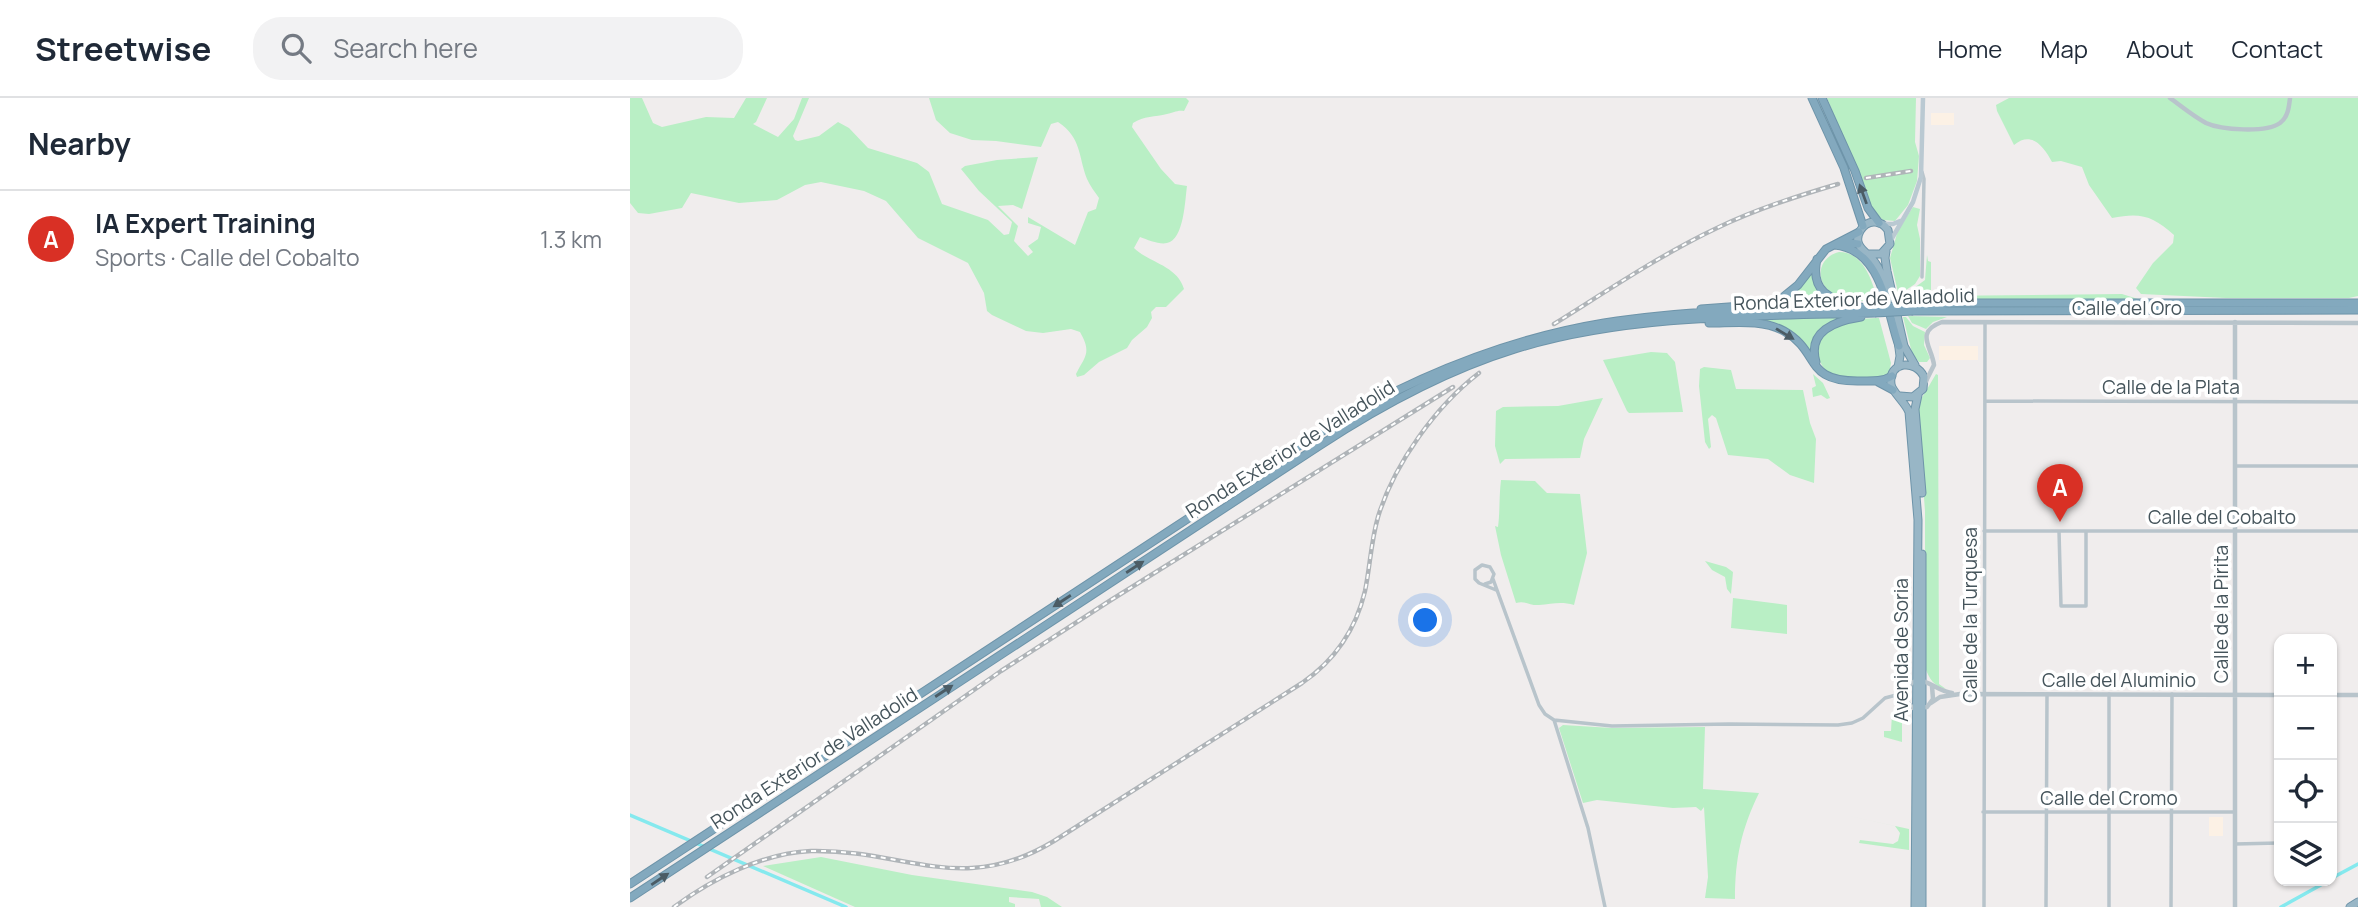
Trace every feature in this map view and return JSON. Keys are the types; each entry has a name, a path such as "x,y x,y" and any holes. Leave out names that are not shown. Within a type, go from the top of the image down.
{"highway":[{"path":"1812,98 1843,166 1861,229 1858,244"},
{"path":"1822,98 1855,171 1868,208 1888,230 1891,241 1886,251 1887,271 1904,346 1924,377 1925,384 1918,395 1911,398 1900,396 1874,381"},
{"path":"1684,313 1712,307 1756,305 1782,298 1798,285 1826,249 1844,242 1871,222 1880,223"},
{"path":"1844,242 1858,244 1876,264 1882,276 1899,346 1898,367 1892,376 1893,390"},
{"path":"1834,245 1850,249 1874,271 1899,346"},
{"path":"1868,254 1878,255 1886,251"},
{"path":"1817,259 1815,276 1821,290 1839,300 1875,310"},
{"name":"Ronda Exterior de Valladolid","path":"630,884 1302,443 1368,404 1428,376 1516,344 1601,323 1684,313 1913,309 1956,303 2358,312"},
{"name":"Ronda Exterior de Valladolid","path":"2150,307 2358,303"},
{"path":"1821,372 1814,352 1821,331 1875,310"},
{"name":"Ronda Exterior de Valladolid","path":"630,898 1328,439 1400,397 1474,364 1516,349 1601,330 1670,322 1875,310"},
{"path":"1670,322 1754,323 1770,326 1796,340 1821,372 1830,378 1842,381 1874,381 1892,376"},
{"path":"1898,367 1907,364 1917,367"},
{"name":"Avenida de Soria","path":"1918,395 1915,409 1923,519 1925,680 1923,907"},
{"name":"Avenida de Soria","path":"1900,396 1909,412 1916,487 1925,680"},
{"name":"Avenida de Soria","path":"1915,907 1924,707"},
{"path":"2350,907 2358,902"}],"main road":[{"path":"1891,241 1913,202 1922,172 1923,98"},
{"path":"1880,223 1893,224 1901,220"}],"street":[{"path":"2170,98 2209,124 2234,129 2263,128 2279,124 2286,116 2290,98"},
{"path":"1922,172 1923,276"},
{"path":"1913,202 1923,205"},
{"name":"Calle del Oro","path":"1925,384 1934,367 1926,340 1934,325 1946,322 2358,323"},
{"name":"Calle de la Turquesa","path":"1984,322 1984,907"},
{"name":"Calle de la Pirita","path":"2235,322 2235,907"},
{"path":"1917,367 1929,367 1933,358"},
{"name":"Calle de la Plata","path":"1985,401 2358,402"},
{"path":"2236,466 2358,466"},
{"name":"Calle del Cobalto","path":"1984,531 2358,531"},
{"path":"2059,531 2061,606 2086,606 2086,531"},
{"path":"1496,590 1475,579 1474,573 1478,567 1490,567 1494,574 1496,590 1539,705 1545,715 1553,720 1612,726 1838,725 1863,718 1885,698 1903,696"},
{"path":"1485,584 1493,579"},
{"path":"1925,680 1934,693 1924,707 1911,707 1903,696 1911,683 1925,680"},
{"name":"Calle del Aluminio","path":"1925,680 1939,691 1960,694"},
{"name":"Calle del Aluminio","path":"1924,707 1945,696 1960,694 2274,695"},
{"path":"2046,907 2047,694"},
{"path":"2109,695 2109,907"},
{"path":"2171,907 2172,695"},
{"path":"2337,695 2358,695"},
{"path":"1553,720 1588,828 1605,907"},
{"name":"Calle del Cromo","path":"1983,812 2235,812"},
{"path":"2235,844 2274,843"}],"shaded area":[{"path":"1931,113 1954,113 1954,125 1931,125"},
{"path":"1939,346 1978,346 1978,360 1939,360"},
{"path":"2209,817 2223,817 2223,836 2209,836"}],"green space":[{"path":"630,98 642,98 653,123 662,127 706,117 734,118 746,98 767,98 753,124 778,137 794,119 802,98 809,98 793,136 795,140 819,136 838,122 849,128 868,148 917,163 929,172 942,204 988,220 1004,235 1009,234 1012,222 979,191 961,169 997,160 1038,157 1022,209 1013,205 998,206 1018,226 1014,241 1028,256 1033,252 1028,246 1038,239 1041,227 1028,223 1028,217 1075,245 1088,212 1096,209 1099,198 1087,179 1071,134 1058,122 1051,124 1041,147 972,140 950,133 936,120 929,98 1186,98 1189,101 1184,111 1141,119 1133,123 1132,127 1161,169 1175,184 1187,186 1183,219 1173,240 1161,243 1140,237 1134,248 1169,269 1184,289 1166,307 1156,307 1151,312 1152,318 1147,327 1127,348 1077,377 1086,350 1080,332 1071,329 1043,333 1026,331 992,315 987,311 984,293 968,263 918,238 886,201 864,191 821,182 805,185 777,200 739,203 691,193 682,208 649,214 638,213 630,203"},
{"path":"1827,98 1916,98 1915,142 1919,156 1917,181 1908,205 1895,221 1883,220 1873,211"},
{"path":"2009,98 2358,98 2358,296 2226,298 2141,294 2136,288 2153,263 2173,243 2174,235 2160,223 2146,217 2131,215 2112,218 2089,185 2082,167 2061,161 2052,162 2041,145 2031,140 2026,139 2014,145 1996,105"},
{"path":"1913,207 1920,209 1917,225 1920,239 1920,276 1915,284 1906,290 1900,301 1890,258 1898,230"},
{"path":"1839,252 1848,253 1861,262 1870,277 1878,301 1839,297 1823,284 1822,265 1826,259"},
{"path":"1927,255 1928,261 1931,262 1931,296 2122,294 2138,299 1905,301 1907,293 1925,280"},
{"path":"1812,267 1816,288 1851,305 1760,306 1791,293"},
{"path":"1908,316 1947,317 1933,322 1926,329 1912,323"},
{"path":"1851,317 1823,327 1813,359 1792,334 1744,320"},
{"path":"1903,317 1925,332 1924,345 1930,358 1927,362 1919,362 1912,353"},
{"path":"1879,318 1891,363 1889,374 1858,379 1826,372 1816,355 1824,332 1838,324"},
{"path":"1651,352 1667,353 1675,362 1683,412 1627,411 1603,360"},
{"path":"1704,367 1731,370 1736,389 1803,390 1816,439 1814,483 1790,475 1768,459 1728,455 1716,418 1712,415 1708,419 1709,449 1705,442 1699,386 1700,369"},
{"path":"1813,374 1823,383 1830,398 1821,395 1813,397 1812,388 1816,386"},
{"path":"1936,374 1939,684 1946,689 1932,681 1925,667 1925,511 1918,416 1920,401"},
{"path":"1603,398 1584,439 1580,458 1505,459 1500,464 1495,446 1496,411 1503,407 1558,406"},
{"path":"1501,480 1535,481 1547,493 1580,494 1587,553 1574,605 1516,603 1495,526 1498,527"},
{"path":"1705,561 1733,572 1731,594 1727,589 1725,577 1712,570"},
{"path":"1733,598 1787,605 1787,634 1731,628"},
{"path":"1892,714 1902,716 1902,742 1884,737 1884,731 1891,731"},
{"path":"1563,725 1612,728 1705,727 1703,789 1759,793 1740,845 1735,899 1705,898 1708,877 1704,807 1701,811 1696,807 1673,808 1597,800 1583,803 1559,728"},
{"path":"1840,814 1909,829 1909,850 1859,843 1860,840 1893,844 1898,841 1900,833 1895,826"},
{"path":"821,857 912,875 1032,892 1047,897 1062,907 1041,907 1039,899 1009,897 1009,902 1015,904 1015,907 855,907 763,866"}],"waterway":[{"path":"630,815 846,907"},
{"path":"2337,875 2358,864"},
{"path":"2281,907 2319,886"}],"railway":[{"path":"1866,178 1911,171"},
{"path":"1554,324 1654,262 1717,228 1777,203 1838,184"},
{"path":"674,907 739,869 793,853 845,852 961,868 990,866 1021,857 1054,841 1302,683 1334,654 1356,618 1365,591 1378,517 1394,477 1432,419 1479,373"},
{"path":"707,877 1001,671 1453,387"}],"place":[{"name":"IA Expert Training","path":"2060,522"}]}
